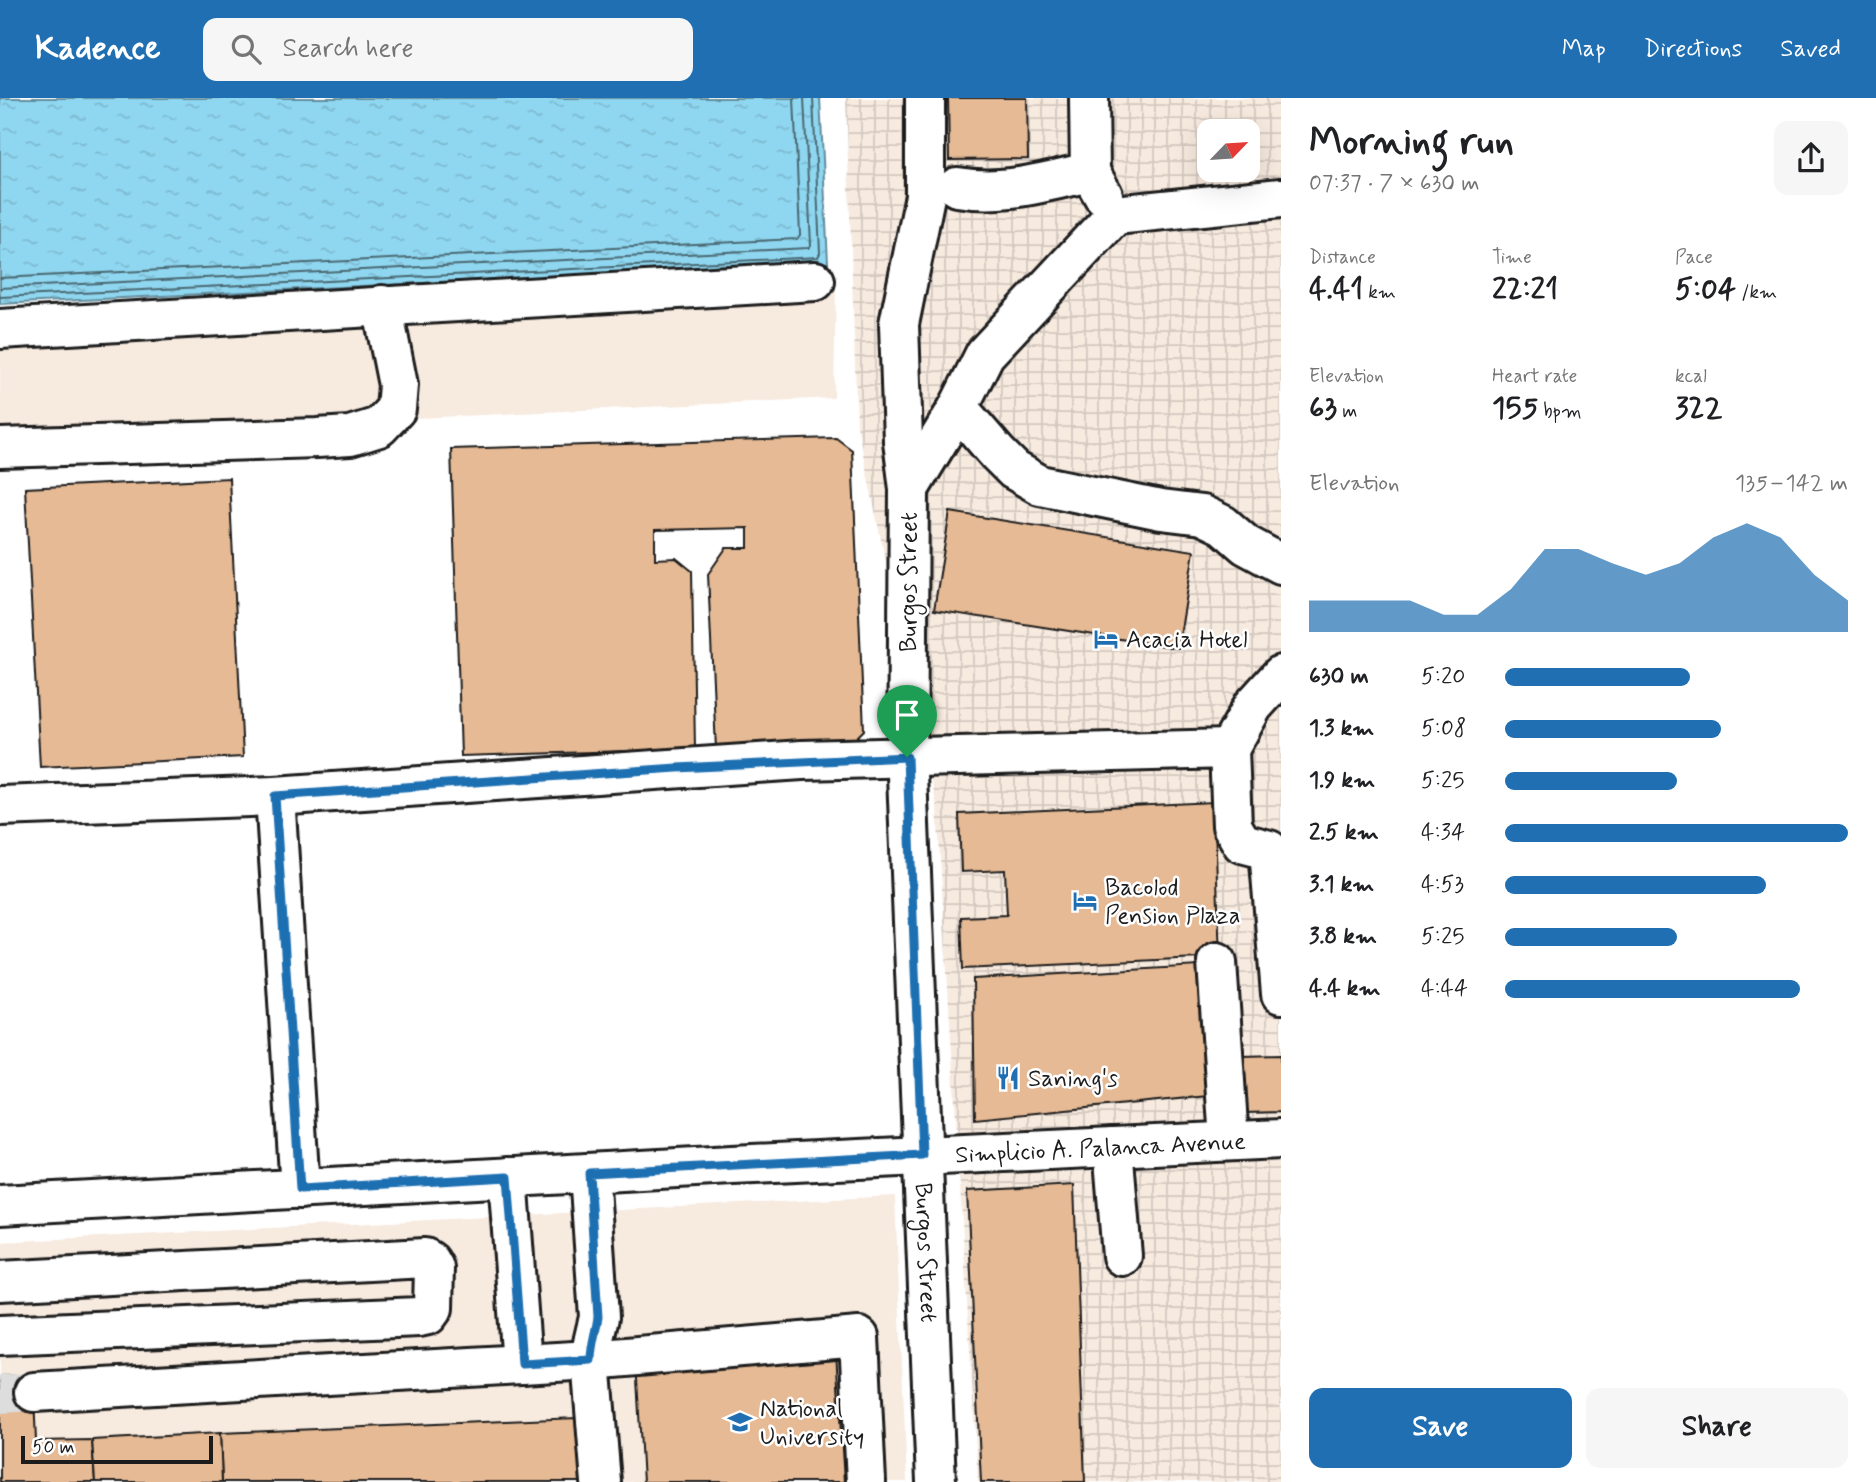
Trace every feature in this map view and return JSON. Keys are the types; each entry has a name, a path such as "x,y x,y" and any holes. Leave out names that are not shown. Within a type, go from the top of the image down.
{"street":[{"path":"909,489 899,324 925,196 925,98"},
{"path":"1089,98 1090,172 1115,215 1281,198"},
{"path":"957,187 983,191 1004,190 1090,172"},
{"name":"Burgos Street","path":"936,1482 907,757 909,489 958,408 985,354 1115,215"},
{"path":"0,329 815,281"},
{"path":"0,448 317,438 350,436 379,427 396,409 398,385 382,305"},
{"path":"958,408 1014,470 1040,485 1161,510 1202,515 1223,525 1246,545 1281,564"},
{"path":"1281,675 1253,706 1229,749 1232,826 1242,843 1275,849 1281,994"},
{"path":"0,806 275,796 733,764 1229,749"},
{"path":"275,796 300,1189"},
{"path":"1217,962 1229,1141"},
{"name":"Simplicio A. Palanca Avenue","path":"0,1205 922,1155 1281,1139"},
{"path":"1113,1147 1122,1256"},
{"path":"577,1173 598,1317 591,1353 601,1482"},
{"path":"508,1177 522,1364"},
{"path":"0,1281 425,1258 434,1268 433,1308 428,1315 419,1317 0,1335"},
{"path":"330,1319 333,1375"},
{"path":"34,1392 522,1364 591,1353 859,1337 866,1482"}],"shaded area":[{"path":"846,98 1281,98 1281,1482 978,1482 937,807 857,425"},
{"path":"836,283 834,398 0,438 0,318"},
{"path":"895,1196 907,1482 0,1482 0,1242"}],"water":[{"path":"0,98 820,98 828,263 0,304"}],"building":[{"path":"948,98 1027,98 1028,159 949,160"},
{"path":"836,438 852,450 864,730 849,745 716,749 708,574 726,548 748,548 748,528 655,530 655,559 676,558 692,571 695,749 461,756 451,449"},
{"path":"229,478 243,757 40,767 25,488"},
{"path":"950,512 1194,551 1178,648 934,610"},
{"path":"1214,802 1220,957 963,969 961,917 1007,915 1005,870 961,872 959,814"},
{"path":"1199,966 1208,1096 975,1119 973,979"},
{"path":"1281,1055 1281,1112 1244,1113 1242,1056"},
{"path":"1074,1185 1085,1482 981,1482 967,1191"},
{"name":"National University","path":"836,1352 844,1482 643,1482 636,1362"},
{"path":"33,1375 36,1441 92,1440 95,1482 0,1482 0,1376"},
{"path":"577,1418 581,1482 222,1482 220,1433"},
{"path":"220,1433 222,1482 95,1482 92,1440"}],"tunnel":[{"path":"0,1394 34,1392"}],"place":[{"name":"Acacia Hotel","path":"1106,639"},
{"name":"Bacolod Pension Plaza","path":"1085,901"},
{"name":"Saning's","path":"1008,1078"},
{"name":"National University","path":"740,1422"}],"route":[{"path":"907,757 922,1155 589,1173 598,1317 591,1346 591,1360 522,1364 508,1177 300,1189 275,796 803,760 907,757"}]}
